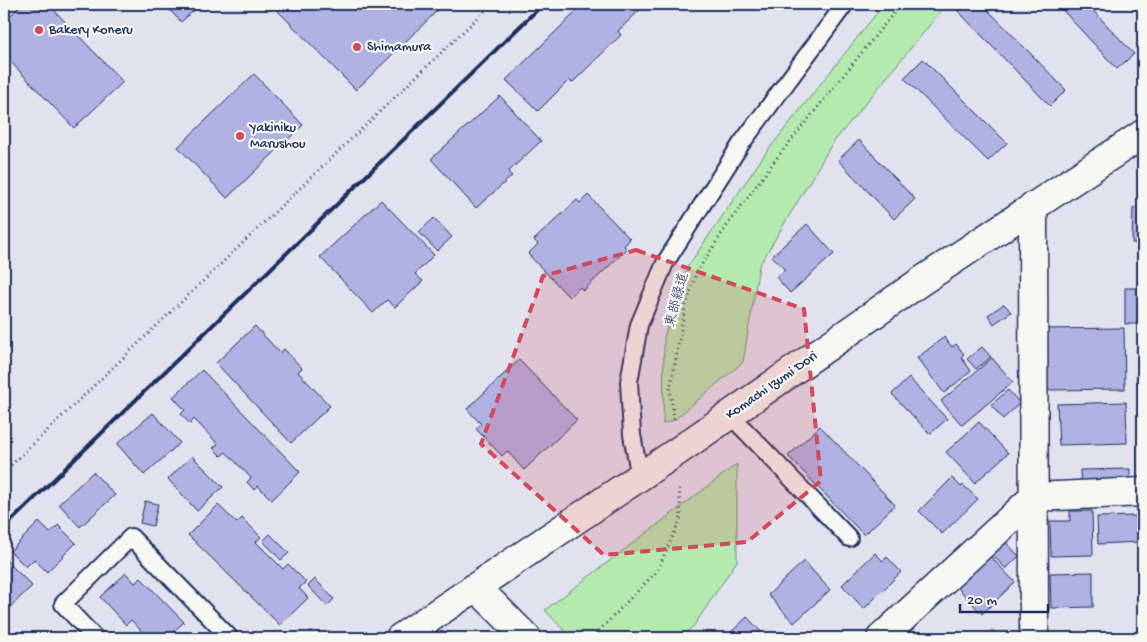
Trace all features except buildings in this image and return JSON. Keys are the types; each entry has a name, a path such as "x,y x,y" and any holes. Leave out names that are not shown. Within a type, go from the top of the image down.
{"street":[{"name":"Komachi Izumi Dori","path":"400,638 678,451 920,282 1143,134"},
{"path":"1033,206 1034,638"},
{"path":"881,638 1034,497 1143,492"},
{"path":"476,587 527,638"}],"lane":[{"path":"640,477 632,435 629,382 639,325 664,264 741,144 845,4"},
{"path":"730,415 849,538"},
{"path":"95,638 63,604 131,538 230,638"}],"path":[{"path":"4,472 492,4"},
{"name":"東部緑道","path":"592,638 657,571 681,518 678,451 670,390 685,308 696,274 728,224 776,159 901,4"}],"highlighted area":[{"path":"636,250 804,309 821,481 747,542 604,555 481,444 543,276"}],"green space":[{"path":"884,4 947,4 832,144 759,266 743,362 674,420 663,424 664,337 688,266 765,154"},
{"path":"737,464 737,561 693,627 679,638 571,638 545,610"}],"railway":[{"path":"4,528 543,4"}],"place":[{"name":"Bakery Koneru","path":"39,30"},
{"name":"Shimamura","path":"357,47"},
{"name":"Yakiniku Marushou","path":"240,136"}]}
